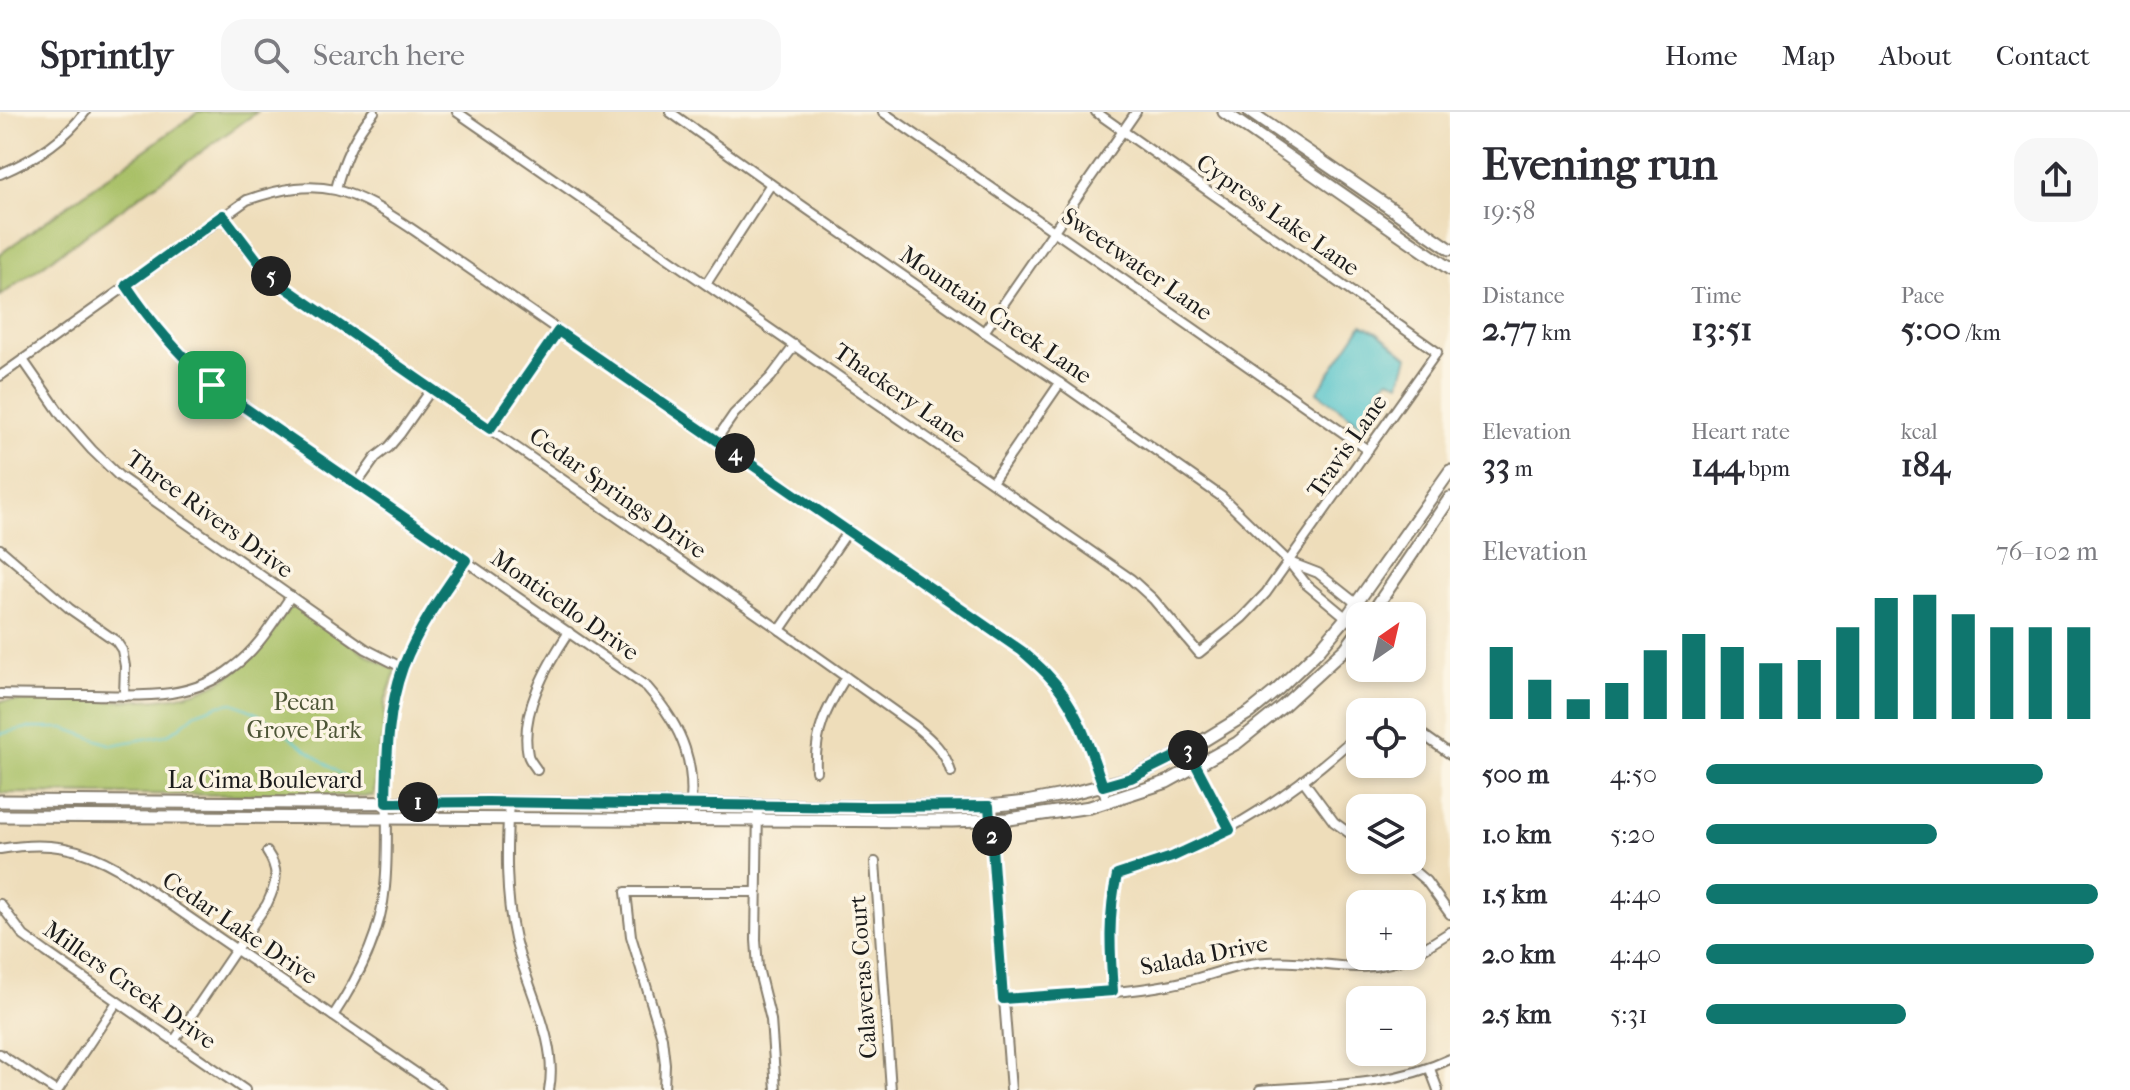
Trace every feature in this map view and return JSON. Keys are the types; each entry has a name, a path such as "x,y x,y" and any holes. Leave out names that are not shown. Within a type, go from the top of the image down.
{"street":[{"path":"0,174 60,139 85,112"},
{"path":"336,189 347,153 374,112"},
{"name":"Thackery Lane","path":"457,112 1131,579 1153,599 1199,653 1242,618 1289,562"},
{"name":"Mountain Creek Lane","path":"670,112 1222,497 1289,562 1307,585 1346,618"},
{"name":"Sweetwater Lane","path":"883,112 1368,450"},
{"name":"Cypress Lake Lane","path":"1096,112 1437,352"},
{"path":"984,332 1136,112"},
{"path":"1224,112 1450,269"},
{"path":"1250,112 1450,249"},
{"path":"706,284 771,184"},
{"path":"0,376 247,200 275,190 324,186 361,197 1022,651 1048,674 1069,703 1086,737 1107,803"},
{"name":"Cedar Springs Drive","path":"223,215 268,274 304,302 780,630 930,738 946,756 951,772"},
{"name":"Monticello Drive","path":"126,285 152,324 212,385 647,687 660,702 683,741 689,759 692,780 689,820"},
{"path":"490,429 558,331"},
{"path":"716,440 734,414 771,377 795,345"},
{"name":"Travis Lane","path":"1289,562 1437,352"},
{"name":"Three Rivers Drive","path":"23,360 62,416 119,476 366,649 403,668"},
{"path":"992,482 1060,383"},
{"path":"356,485 376,457 400,434 431,390"},
{"name":"La Cima Boulevard","path":"1378,602 1447,492 1450,471"},
{"name":"La Cima Boulevard","path":"1358,602 1447,492"},
{"path":"780,630 848,531"},
{"path":"0,549 70,609 116,641 122,650 125,666 124,696"},
{"path":"333,1016 350,991 378,924 385,889 390,725 403,668 425,621 466,560"},
{"name":"Mountain Creek Lane","path":"1289,562 1318,573 1354,602"},
{"path":"0,694 147,696 178,693 203,685 234,667 261,639 291,596"},
{"name":"La Cima Boulevard","path":"0,801 989,806 1026,802 1131,778 1227,728 1268,697 1318,651 1346,618"},
{"path":"537,770 528,758 527,735 531,711 544,671 569,632"},
{"name":"La Cima Boulevard","path":"0,816 1009,819 1107,803 1167,782 1237,743 1346,648"},
{"path":"816,771 817,735 831,701 846,677"},
{"path":"1426,737 1450,754"},
{"path":"1113,991 1109,928 1117,875 1172,857 1230,830 1303,780 1346,744"},
{"path":"1188,750 1230,830"},
{"path":"1303,780 1334,822 1346,831"},
{"path":"509,802 507,876 515,938 551,1058 549,1090"},
{"path":"758,805 756,940 758,968 771,1020 776,1090"},
{"path":"989,806 1011,1090"},
{"name":"Cedar Lake Drive","path":"0,849 30,844 59,846 102,859 441,1090"},
{"path":"174,1041 267,904 273,891 275,864 267,852"},
{"name":"Calaveras Court","path":"875,862 891,1090"},
{"path":"1418,874 1450,914"},
{"path":"664,1090 662,1038 631,936 626,892 756,892"},
{"name":"Millers Creek Drive","path":"0,904 24,936 245,1090"},
{"name":"Salada Drive","path":"1426,947 1450,932"},
{"name":"Salada Drive","path":"1003,999 1168,985 1258,963 1290,961 1346,967"},
{"path":"0,1054 56,1090 117,1002"},
{"path":"1260,1090 1379,1081 1430,1069 1450,1059"},
{"path":"1430,1069 1438,1090"}],"green space":[{"path":"198,112 257,112 0,296 0,254"},
{"name":"Pecan Grove Park","path":"292,604 366,654 396,670 385,702 374,796 0,793 0,701 151,700 201,690 233,673 250,658"}],"water":[{"path":"1362,325 1377,332 1408,357 1400,383 1389,379 1376,393 1374,401 1377,410 1365,427 1317,392"}],"waterway":[{"path":"0,734 26,728 64,728 112,745 166,735 196,713 233,703 257,713 344,777"}],"route":[{"path":"223,215 268,274 490,429 558,331 1022,651 1048,674 1069,703 1086,737 1103,786 1131,778 1188,750 1230,830 1172,857 1117,875 1109,928 1113,991 1003,999 989,806 386,803 390,725 403,668 425,621 466,560 212,385 152,324 126,285 223,215"}]}
